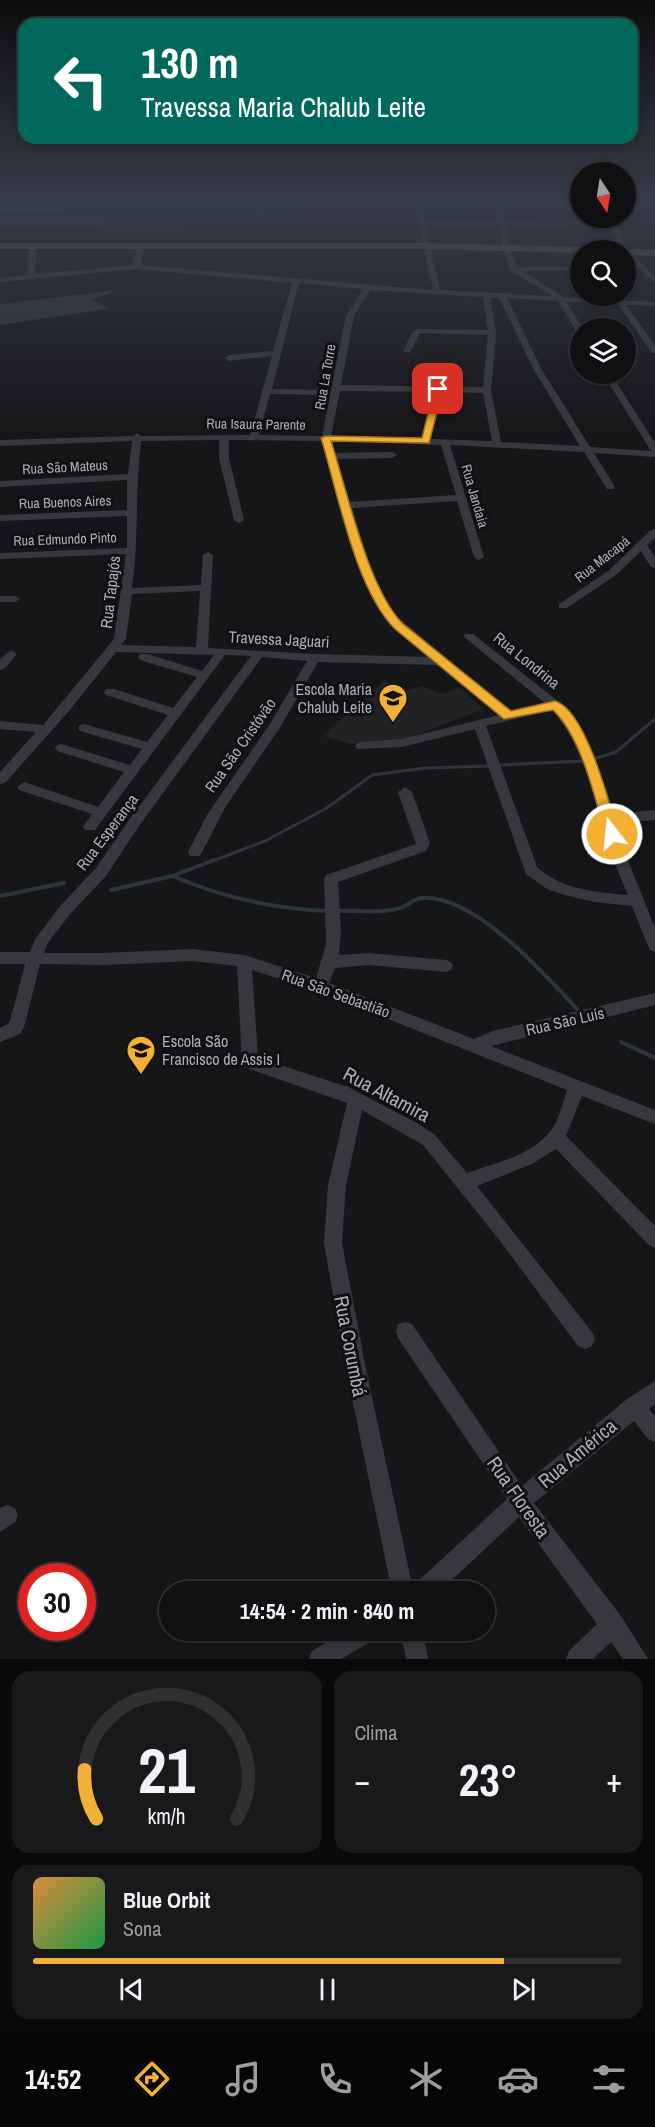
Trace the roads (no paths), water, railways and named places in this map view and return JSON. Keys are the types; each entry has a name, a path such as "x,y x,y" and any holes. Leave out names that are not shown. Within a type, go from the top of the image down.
{"street":[{"path":"278,279 438,293 570,299"},
{"path":"435,279 438,293"},
{"path":"531,279 560,298 572,318"},
{"path":"254,438 296,281"},
{"name":"Rua La Torre","path":"326,438 351,313 367,288"},
{"path":"486,294 492,333 487,390 497,445"},
{"path":"501,295 538,369 610,487"},
{"path":"636,303 655,304"},
{"path":"623,306 655,351"},
{"path":"407,351 417,331 492,333"},
{"path":"229,358 278,353"},
{"path":"613,384 655,452"},
{"path":"426,441 438,389"},
{"path":"267,391 487,390"},
{"name":"Rua Isaura Parente","path":"0,443 137,436 326,438 655,452"},
{"name":"Rua Tapajós","path":"0,780 115,648 122,631 132,551 132,477 137,436"},
{"path":"224,437 224,458 239,520"},
{"path":"326,438 368,576 389,616 508,716"},
{"name":"Rua Jandaia","path":"445,443 478,557"},
{"path":"331,456 392,455"},
{"name":"Rua São Mateus","path":"0,484 132,477"},
{"path":"346,505 462,498"},
{"name":"Rua Buenos Aires","path":"0,518 132,513"},
{"name":"Rua Macapá","path":"563,606 612,573 643,546 655,532"},
{"path":"643,546 655,566"},
{"name":"Rua Edmundo Pinto","path":"0,556 132,551"},
{"path":"202,651 204,588 208,555"},
{"path":"128,591 204,588"},
{"path":"0,599 15,599"},
{"name":"Rua Londrina","path":"469,636 555,705 571,723 600,791 607,819 635,901 655,946"},
{"name":"Travessa Jaguari","path":"115,648 259,653 315,658 442,661"},
{"path":"90,827 148,747 206,676 222,652"},
{"name":"Rua Esperança","path":"0,1035 14,1029 18,1022 33,959 52,926 101,872 259,653"},
{"path":"0,666 11,654"},
{"path":"144,657 206,676"},
{"name":"Rua São Cristóvão","path":"195,852 219,803 273,729 295,693 305,670 315,658"},
{"path":"110,692 176,713"},
{"path":"361,746 402,744 555,705"},
{"path":"480,723 526,860 535,875 589,896 635,901"},
{"path":"0,725 46,729"},
{"path":"84,728 148,747"},
{"path":"61,748 131,770"},
{"path":"24,787 100,812"},
{"path":"320,986 330,962 335,927 331,888 333,876 421,847 424,840 405,792"},
{"path":"607,819 655,815"},
{"name":"Rua São Sebastião","path":"0,958 192,955 244,961 320,986 655,1117"},
{"path":"330,962 369,958 446,966"},
{"name":"Rua Altamira","path":"244,961 250,1062 320,1083 356,1098 429,1140 465,1182 585,1339"},
{"name":"Rua São Luís","path":"476,1047 493,1038 655,999"},
{"path":"465,1182 537,1152 556,1137 578,1086"},
{"name":"Rua Corumbá","path":"356,1098 337,1185 333,1243 354,1364 401,1581"},
{"path":"556,1137 655,1239"},
{"name":"Rua Floresta","path":"405,1331 520,1501 637,1659"},
{"name":"Rua América","path":"435,1581 520,1501 655,1391"},
{"path":"634,1406 655,1432"},
{"path":"577,1659 613,1624"},
{"path":"320,1659 350,1641"},
{"path":"413,1641 417,1659"}],"waterway":[{"path":"590,760 616,752 655,719"},
{"path":"497,765 583,761"},
{"path":"210,862 265,841 327,808 372,775 425,768 490,766"},
{"path":"111,890 172,876 214,860"},
{"path":"173,876 249,901 288,908 329,911"},
{"path":"0,896 64,883"},
{"path":"336,911 394,910 421,898 442,900 464,909 507,939 578,1010"},
{"path":"621,1042 655,1058"}],"place":[{"name":"Escola Maria Chalub Leite","path":"393,724"},
{"name":"Escola São Francisco de Assis I","path":"141,1076"}]}
